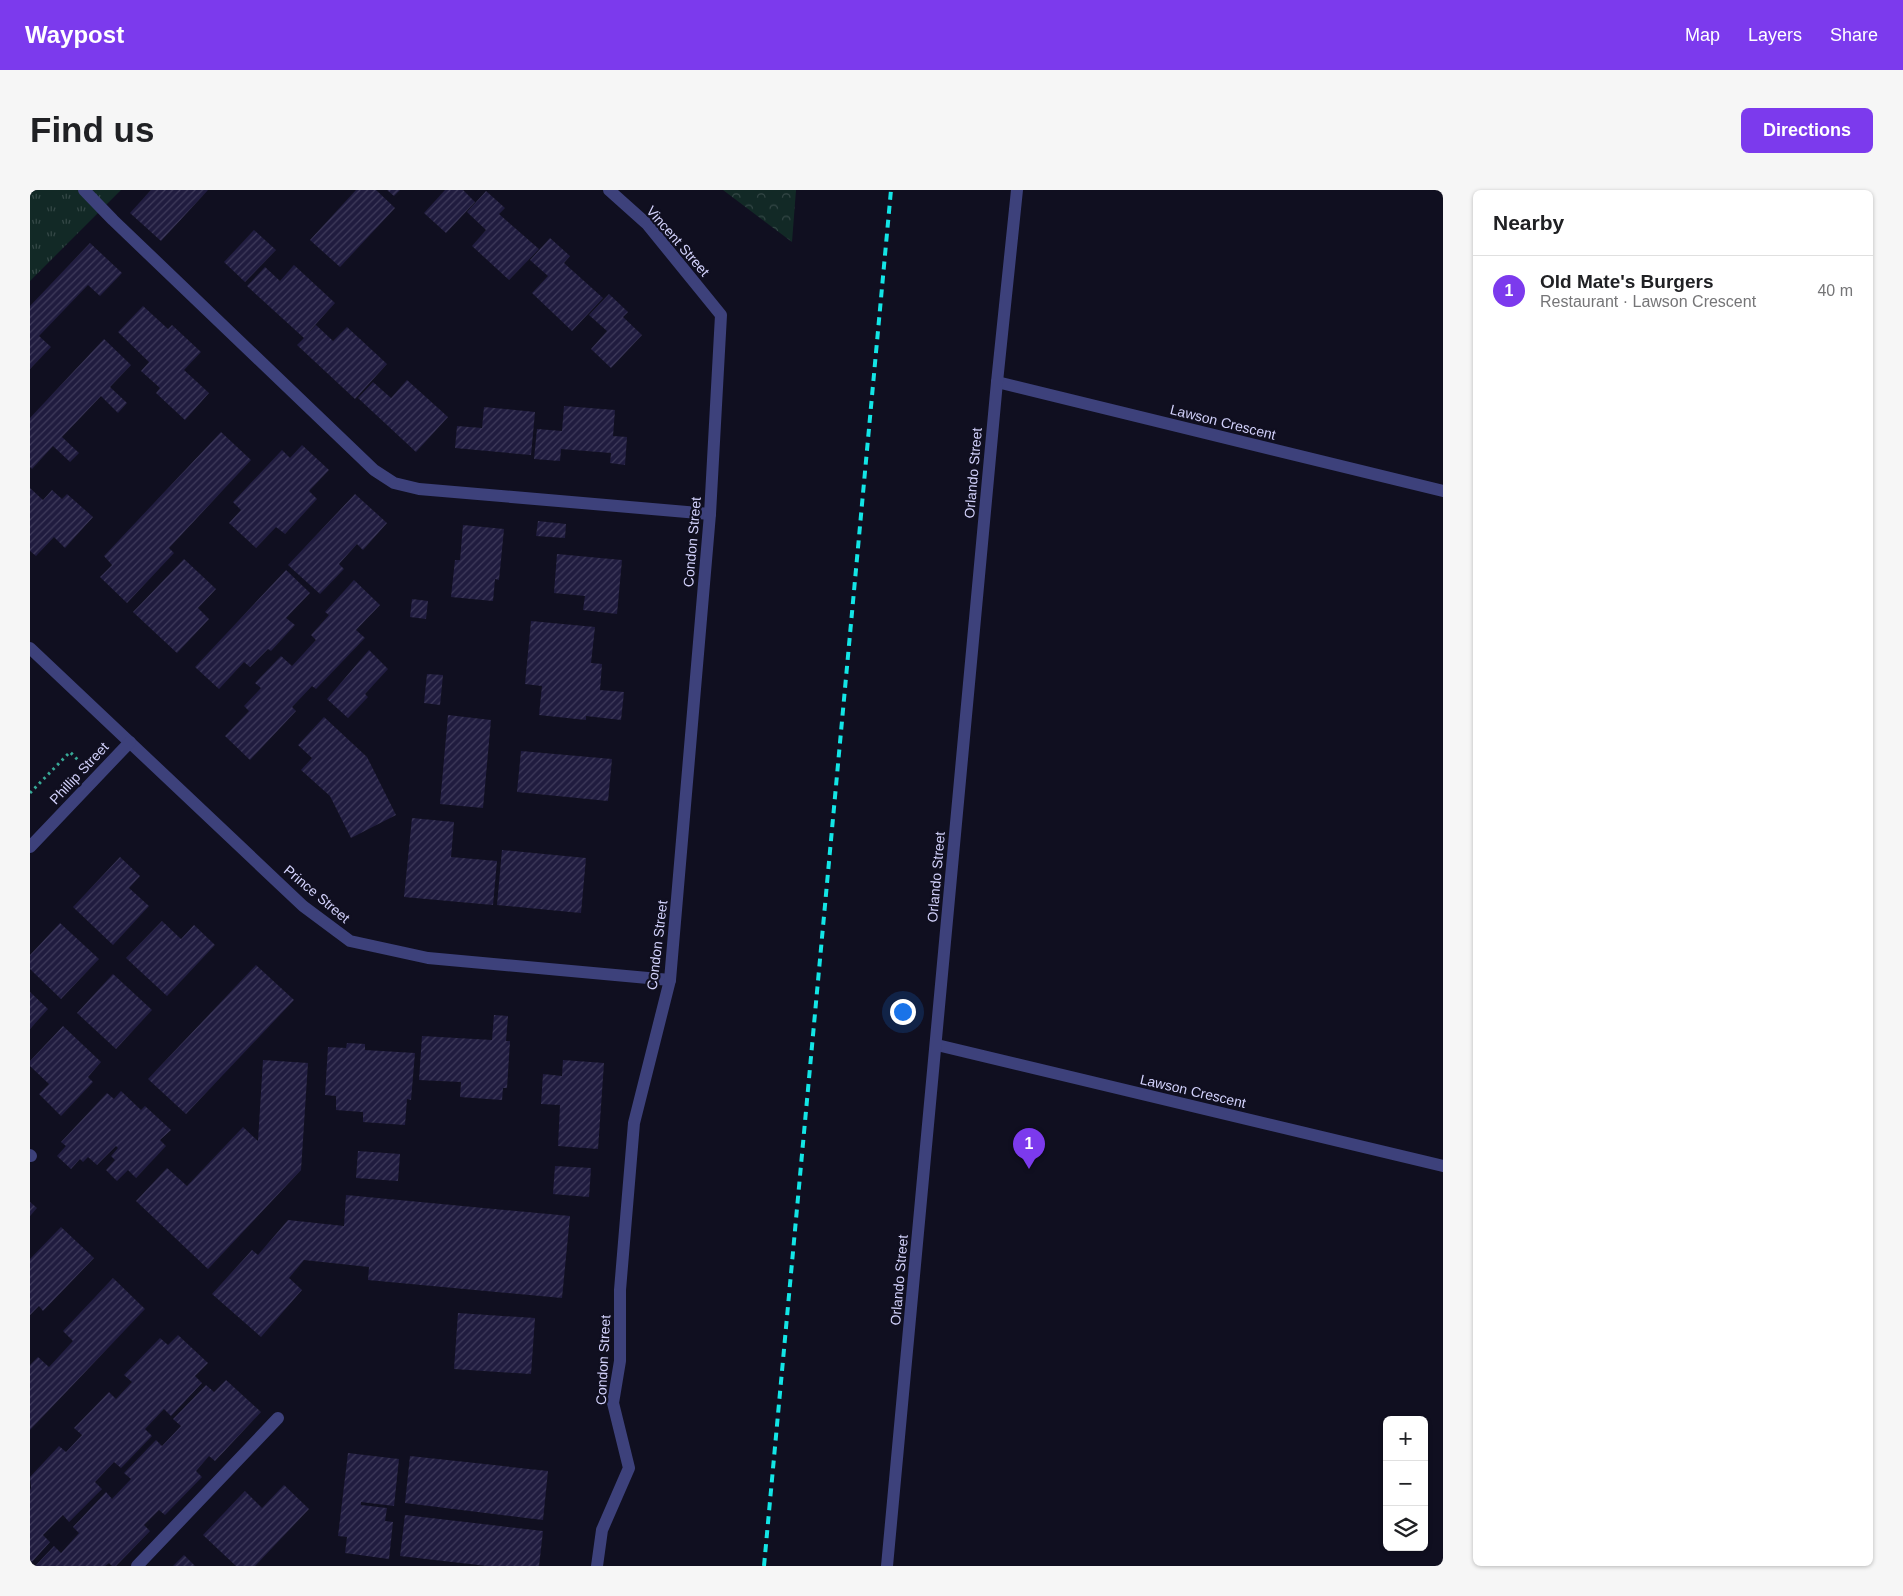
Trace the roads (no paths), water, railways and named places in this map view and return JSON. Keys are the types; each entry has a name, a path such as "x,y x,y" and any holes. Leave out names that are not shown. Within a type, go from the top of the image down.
{"street":[{"path":"84,190 374,470 394,483 419,489 710,514"},
{"name":"Vincent Street","path":"609,190 647,224 721,315"},
{"name":"Orlando Street","path":"887,1566 937,1045 997,382 1017,190"},
{"name":"Condon Street","path":"597,1566 602,1530 629,1468 613,1403 620,1361 620,1290 634,1123 670,980 710,514 721,315"},
{"name":"Lawson Crescent","path":"997,382 1443,491"},
{"name":"Prince Street","path":"30,648 303,906 350,941 428,958 670,980"},
{"name":"Phillip Street","path":"30,847 130,742"},
{"name":"Lawson Crescent","path":"937,1045 1443,1166"},
{"path":"137,1566 278,1418"}],"railway":[{"path":"764,1566 891,190"}],"place":[{"name":"Old Mate's Burgers","path":"1029,1169"}]}
